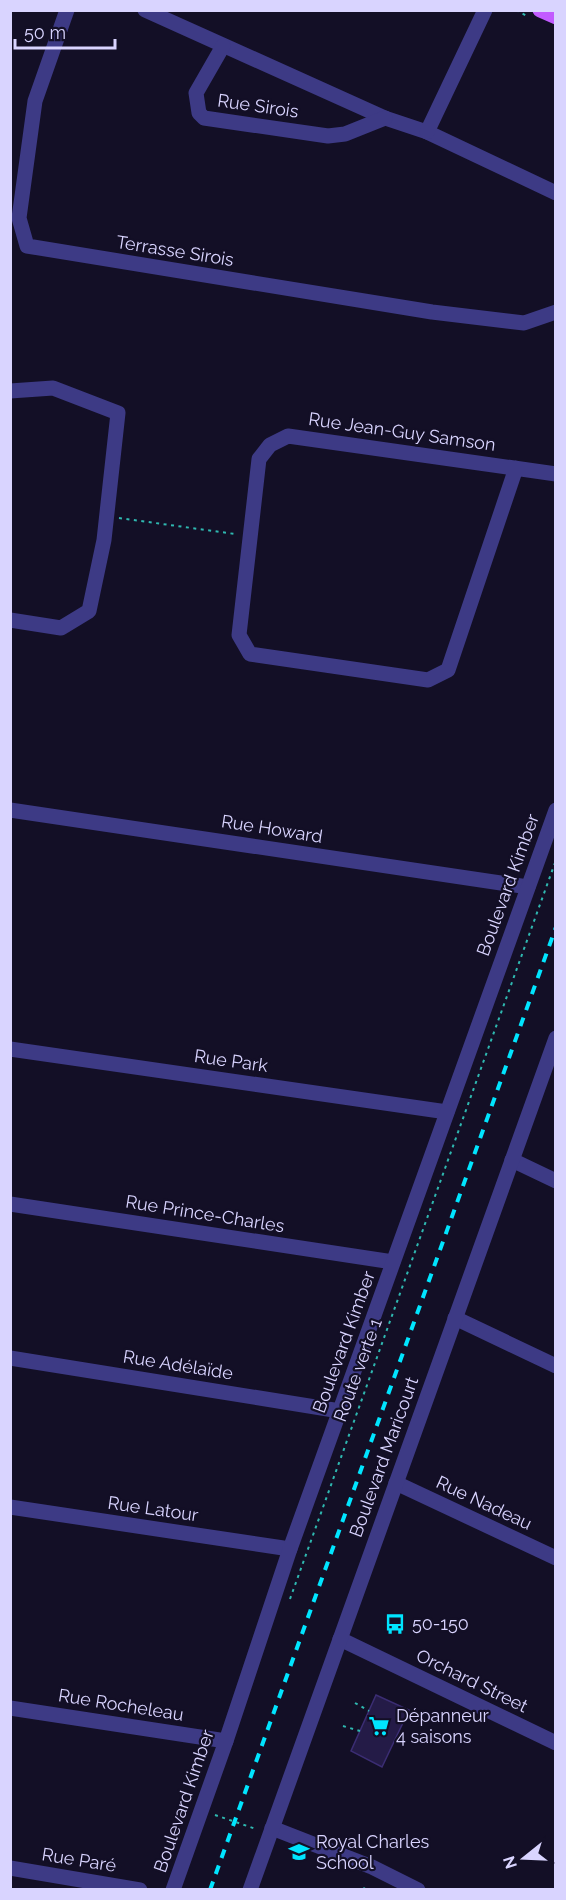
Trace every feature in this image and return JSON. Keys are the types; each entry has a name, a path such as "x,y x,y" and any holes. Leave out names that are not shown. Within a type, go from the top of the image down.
{"main road":[{"path":"540,10 555,17"}],"street":[{"name":"Terrasse Sirois","path":"67,10 35,101 19,218 27,246 410,308 524,324 555,312"},
{"name":"Rue Sirois","path":"145,10 385,118 427,132 555,193"},
{"path":"427,132 485,10"},
{"name":"Rue Sirois","path":"223,46 196,93 199,113 204,118 328,136 345,134 385,118"},
{"path":"10,391 53,388 118,413 104,540 89,611 62,628 10,620"},
{"name":"Rue Jean-Guy Samson","path":"516,468 448,670 429,680 250,654 238,635 259,459 270,445 288,436 516,468 555,474"},
{"name":"Rue Howard","path":"10,810 528,887"},
{"name":"Boulevard Kimber","path":"173,1890 290,1549 555,810"},
{"name":"Boulevard Maricourt","path":"250,1890 555,1038"},
{"name":"Rue Park","path":"10,1049 447,1112"},
{"path":"512,1160 555,1181"},
{"name":"Rue Prince-Charles","path":"10,1204 393,1262"},
{"path":"455,1318 555,1366"},
{"name":"Rue Adélaïde","path":"10,1358 340,1411"},
{"name":"Rue Nadeau","path":"396,1483 555,1558"},
{"name":"Rue Latour","path":"10,1507 290,1549"},
{"name":"Orchard Street","path":"340,1639 555,1743"},
{"name":"Rue Rocheleau","path":"10,1708 226,1741"},
{"path":"272,1828 372,1867 418,1890"},
{"name":"Rue Paré","path":"10,1868 140,1890"}],"path":[{"path":"107,516 250,536"},
{"name":"Route verte 1","path":"287,1607 555,860"},
{"path":"355,1703 369,1711"},
{"path":"344,1726 360,1731"},
{"path":"212,1814 256,1829"},
{"path":"363,1890 368,1884"}],"building":[{"path":"376,1695 409,1710 382,1767 351,1751"}],"railway":[{"path":"210,1890 556,927"}],"place":[{"name":"50-150","path":"395,1624"},
{"name":"Dépanneur 4 saisons","path":"379,1726"},
{"name":"Royal Charles School","path":"299,1852"}]}
